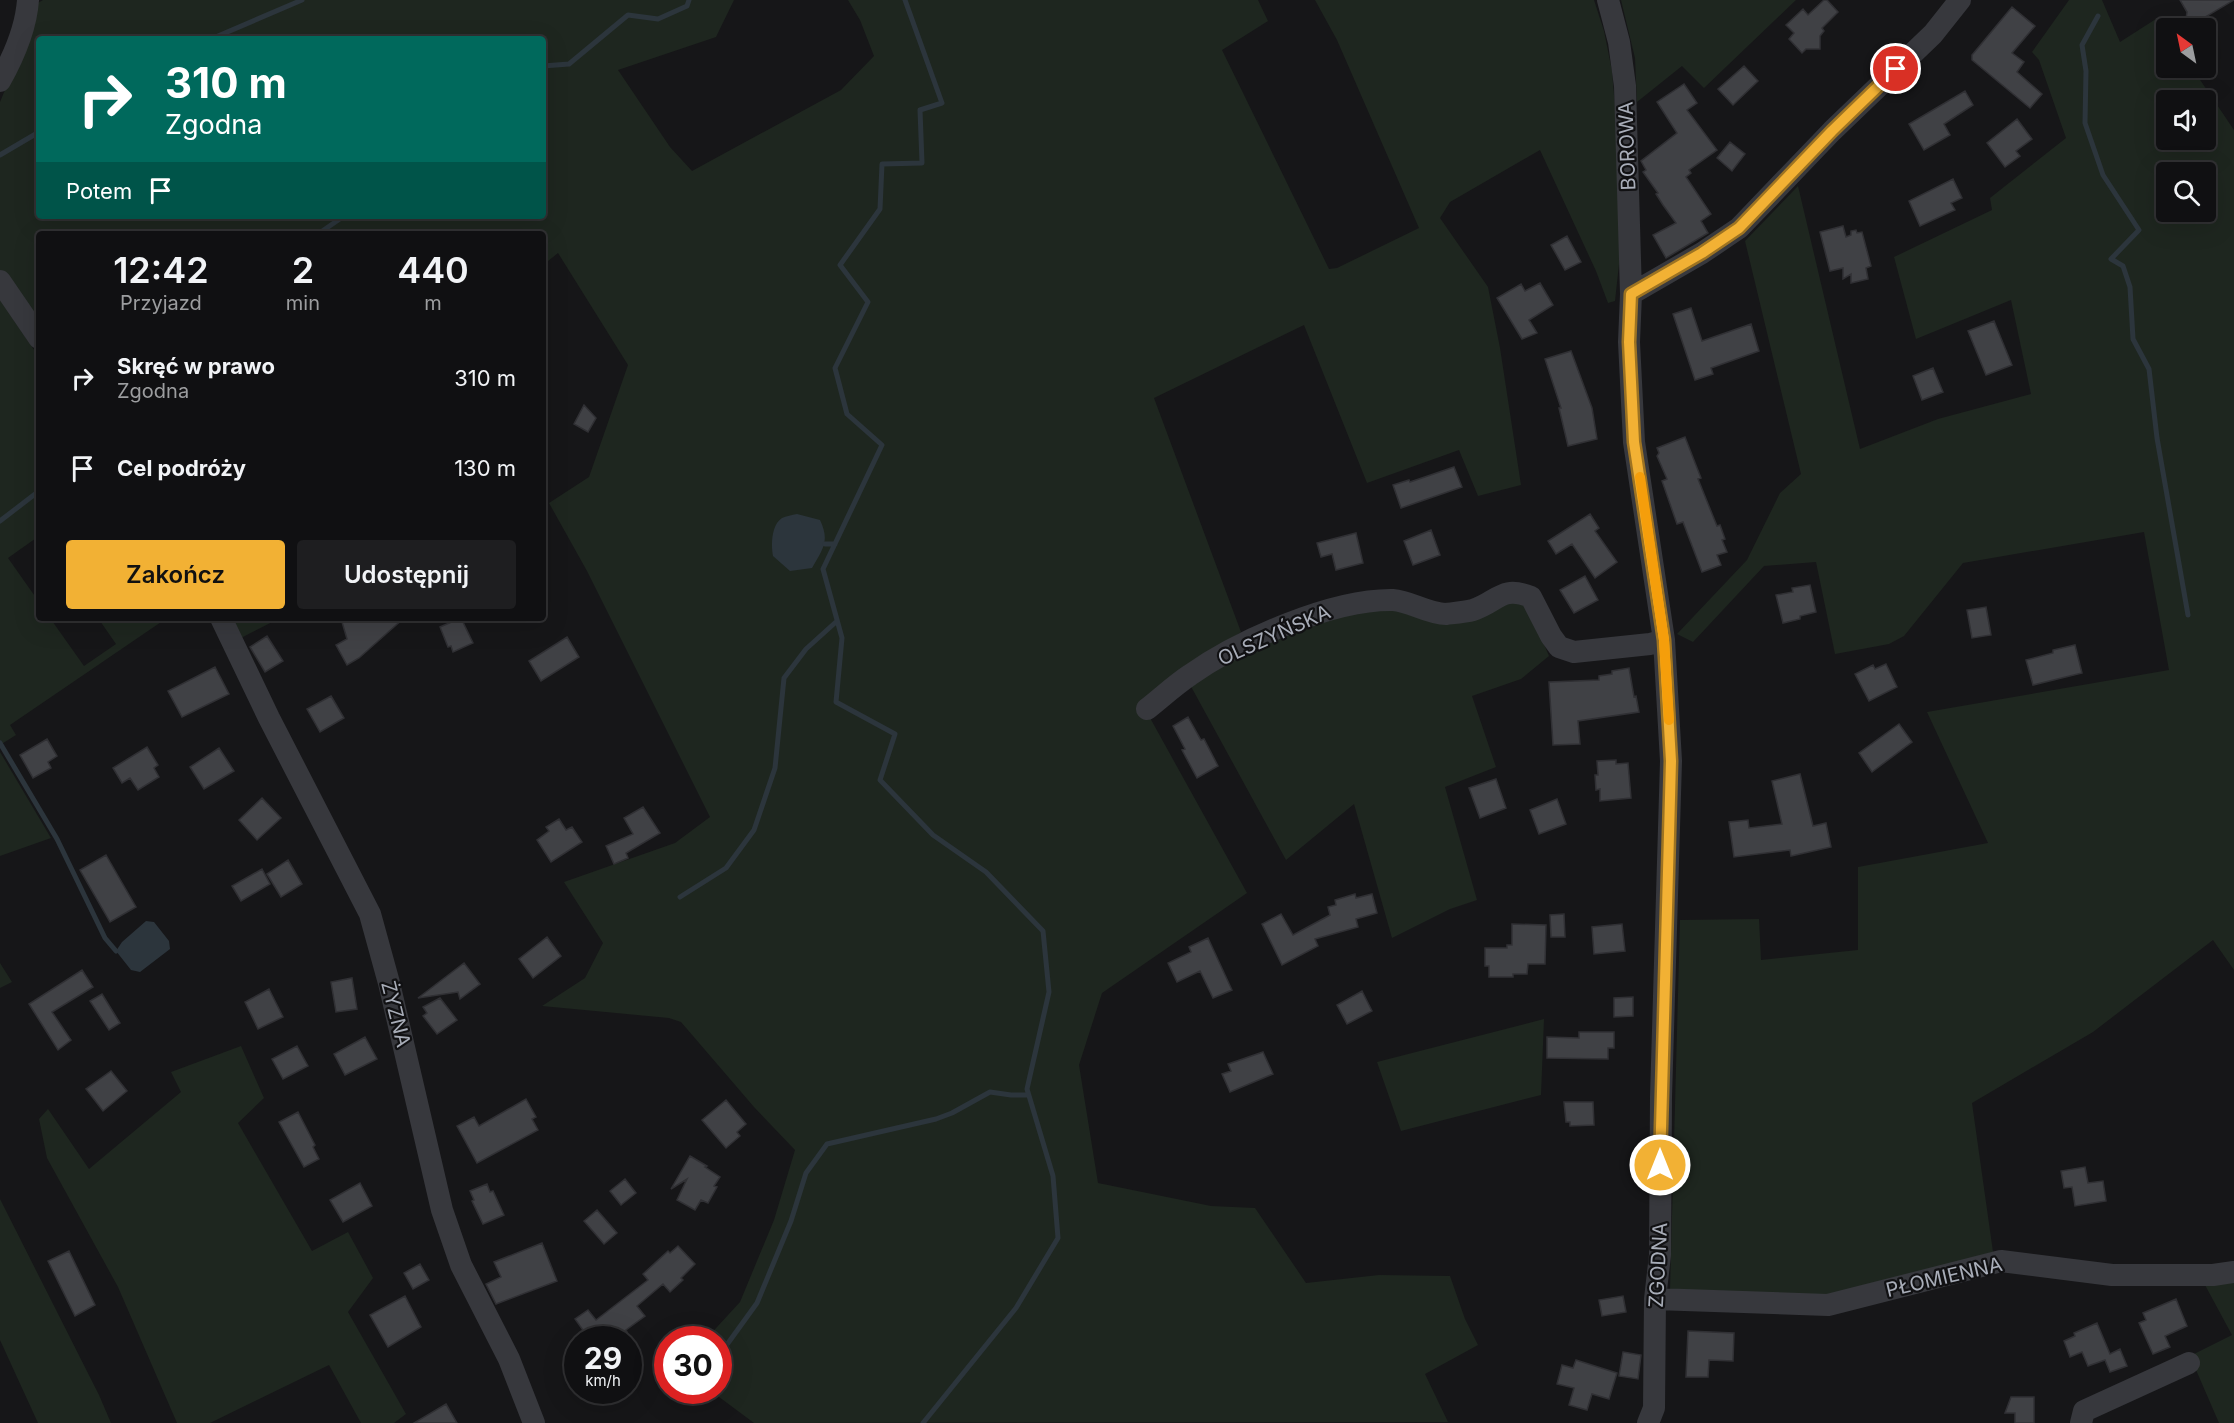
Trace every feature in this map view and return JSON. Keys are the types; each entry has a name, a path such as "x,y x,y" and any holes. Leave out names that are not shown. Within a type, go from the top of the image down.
{"street":[{"path":"0,81 13,58 27,14 28,0"},
{"name":"BOROWA","path":"1608,0 1619,42 1625,86 1631,294"},
{"path":"1631,294 1702,253 1739,228 1832,131 1933,34 1960,0"},
{"path":"0,281 36,334"},
{"name":"ZGODNA","path":"1631,294 1629,342 1634,442 1664,640 1671,761 1661,1097 1660,1255 1655,1299 1654,1408 1648,1423"},
{"name":"OLSZYŃSKA","path":"1147,709 1189,675 1242,645 1318,614 1363,602 1396,600 1444,614 1472,610 1503,594 1516,591 1531,597 1559,647 1574,652 1650,644 1664,640"},
{"name":"ŻYZNA","path":"222,621 274,729 370,914 389,983 442,1210 461,1265 508,1359 534,1423"},
{"name":"PŁOMIENNA","path":"1655,1299 1828,1305 2001,1261 2112,1275 2213,1275 2234,1272"},
{"path":"2080,1423 2084,1411 2189,1363"}],"shaded area":[{"path":"43,0 734,0 716,37 618,70 670,147 692,171 841,90 874,56 860,20 848,0 1258,0 1268,21 1222,50 1329,269 1337,268 1419,228 1337,40 1315,0 1594,0 1604,31 1612,71 1616,119 1620,255 1615,301 1608,303 1596,271 1540,150 1450,202 1440,218 1488,287 1500,348 1521,485 1478,496 1459,450 1367,483 1304,325 1154,398 1241,632 1177,677 1144,707 1247,893 1102,993 1079,1065 1098,1183 1211,1206 1255,1208 1306,1283 1379,1275 1450,1276 1465,1319 1478,1345 1425,1374 1448,1422 754,1423 728,1404 732,1404 732,1326 718,1326 740,1302 774,1220 795,1150 754,1107 681,1022 669,1018 542,1006 585,978 603,943 564,882 675,843 710,817 587,571 549,503 589,477 628,365 558,253 546,263 546,231 36,231 36,324 0,271 0,102 30,29 36,4"},
{"path":"1621,0 1796,0 1704,88 1682,66 1637,102 1635,58"},
{"path":"2069,0 2102,0 2120,42 2156,19 2156,78 2199,78 2207,90 2156,90 2156,150 2216,150 2216,103 2234,130 2234,970 2213,940 2093,1032 1972,1103 1993,1252 1848,1293 1809,1297 1670,1290 1680,920 1759,919 1761,960 1858,950 1858,867 1988,843 1927,712 2169,670 2144,532 1963,563 1904,636 1889,644 1835,654 1816,562 1764,566 1693,642 1677,634 1747,560 1780,493 1801,474 1745,241 1798,186 1860,449 1938,419 2031,394 2011,300 1916,339 1894,257 1992,210 1990,198 2066,138 2039,60 2032,52"},
{"path":"0,300 36,353 36,538 8,558 36,598 36,621 52,621 84,666 116,644 100,621 163,621 10,725 16,735 0,745"},
{"path":"797,514 820,520 825,539 812,568 790,571 773,556 773,536 778,521"},
{"path":"1512,596 1527,604 1549,656 1521,679 1472,696 1496,767 1445,787 1477,900 1450,909 1392,938 1354,804 1286,860 1188,681 1251,644 1385,604 1444,621"},
{"path":"231,621 274,621 239,639"},
{"path":"0,752 51,838 0,856"},
{"path":"146,921 154,922 169,941 170,949 140,972 131,970 116,951 122,942"},
{"path":"0,963 12,982 0,988"},
{"path":"1544,1019 1541,1095 1401,1131 1377,1062"},
{"path":"241,1046 264,1098 238,1123 312,1251 348,1232 373,1278 348,1312 406,1414 394,1423 361,1423 329,1365 210,1423 177,1423 118,1287 47,1158 39,1119 48,1109 89,1169 181,1092 171,1072"},
{"path":"0,1199 111,1423 38,1423 0,1340"},
{"path":"2234,1278 2234,1423 2219,1423 2190,1356 2232,1335 2205,1285"}],"building":[{"path":"1824,0 1827,0 1838,12 1822,28 1824,31 1820,36 1820,49 1806,49 1802,53 1789,39 1794,33 1786,25 1803,9 1808,15"},
{"path":"2180,0 2234,0 2204,18 2186,18 2187,12"},
{"path":"2012,7 2035,26 2012,53 2024,62 2017,72 2042,94 2030,108 1972,60 1972,55"},
{"path":"1744,66 1758,81 1733,105 1718,89"},
{"path":"1684,84 1697,103 1687,110 1717,150 1689,170 1691,173 1686,177 1711,214 1701,221 1708,233 1666,258 1653,235 1676,223 1643,172 1646,170 1641,161 1677,133 1657,102"},
{"path":"1965,91 1973,105 1944,124 1950,135 1924,150 1909,124"},
{"path":"2017,119 2032,139 2016,151 2020,156 2005,167 1987,143"},
{"path":"1730,142 1745,154 1732,171 1717,158"},
{"path":"1953,179 1962,198 1951,203 1955,210 1920,226 1909,201"},
{"path":"1843,226 1846,237 1851,235 1851,231 1862,232 1871,266 1866,268 1868,279 1851,283 1851,274 1843,279 1843,268 1830,271 1820,232"},
{"path":"1567,236 1581,262 1565,270 1551,245"},
{"path":"1540,283 1553,305 1529,320 1537,333 1522,339 1497,298 1521,284 1525,291"},
{"path":"1691,308 1702,341 1751,324 1759,351 1711,368 1713,374 1695,380 1673,314"},
{"path":"1994,321 2012,365 1986,375 1968,331"},
{"path":"1571,351 1592,408 1597,439 1568,446 1559,408 1561,408 1545,359"},
{"path":"1933,368 1943,392 1922,400 1913,376"},
{"path":"584,405 596,418 588,432 574,424"},
{"path":"1685,437 1701,478 1698,479 1717,526 1720,525 1725,539 1722,540 1727,552 1717,555 1721,565 1702,572 1683,522 1677,524 1662,481 1667,479 1657,456 1659,453 1657,448"},
{"path":"1454,467 1462,487 1401,508 1393,485 1409,480 1410,482"},
{"path":"1590,514 1599,528 1595,531 1617,562 1595,578 1572,544 1556,554 1548,541"},
{"path":"1431,530 1440,555 1413,565 1404,541"},
{"path":"1356,533 1363,563 1336,570 1332,554 1321,557 1317,543"},
{"path":"1585,576 1598,600 1574,613 1560,590"},
{"path":"1810,585 1816,612 1783,623 1776,595 1793,592 1792,588"},
{"path":"1986,607 1991,635 1972,638 1967,610"},
{"path":"401,621 359,658 347,665 336,645 347,639 342,622"},
{"path":"454,621 462,621 473,643 453,652 451,646 448,647 440,627"},
{"path":"267,636 283,661 265,672 250,647"},
{"path":"567,637 579,657 541,681 529,661"},
{"path":"2075,645 2082,673 2033,685 2026,660"},
{"path":"1886,664 1897,687 1869,701 1855,674 1873,665 1875,669"},
{"path":"215,667 229,694 182,717 168,691"},
{"path":"1629,668 1639,712 1578,721 1580,744 1553,745 1549,682 1599,680 1599,676"},
{"path":"331,696 344,718 320,732 307,709"},
{"path":"1188,717 1201,740 1204,739 1218,766 1197,778 1182,750 1185,749 1173,726"},
{"path":"1899,724 1912,742 1872,772 1859,753"},
{"path":"47,739 57,756 48,762 51,768 33,778 20,755"},
{"path":"147,747 158,765 154,768 159,777 138,790 130,778 122,783 113,768"},
{"path":"219,748 234,771 204,789 190,767"},
{"path":"1616,760 1616,764 1628,763 1631,798 1600,801 1600,789 1596,790 1597,761"},
{"path":"1800,774 1813,826 1826,823 1831,847 1791,856 1790,850 1734,857 1729,822 1748,820 1749,828 1782,824 1772,781"},
{"path":"1496,779 1506,808 1480,818 1469,788"},
{"path":"262,798 281,818 257,840 239,820"},
{"path":"1557,799 1566,824 1539,834 1530,810"},
{"path":"643,807 660,833 626,853 628,858 614,864 606,846 633,834 624,818"},
{"path":"559,819 566,830 572,827 582,842 551,862 537,840 549,831 546,827"},
{"path":"106,855 136,907 110,922 80,870"},
{"path":"288,860 302,884 281,897 267,874"},
{"path":"262,869 270,884 241,901 232,886"},
{"path":"1355,894 1356,898 1372,894 1377,913 1356,919 1358,927 1315,939 1318,946 1282,965 1262,924 1281,914 1293,935 1330,915 1328,907 1336,905 1335,900"},
{"path":"1564,914 1565,937 1551,937 1550,915"},
{"path":"1512,924 1546,925 1545,964 1528,964 1527,974 1513,974 1513,977 1489,977 1489,966 1485,966 1485,948 1507,948 1507,945 1512,945"},
{"path":"1622,924 1625,951 1594,954 1592,927"},
{"path":"547,937 561,956 533,978 519,959"},
{"path":"1208,938 1232,990 1213,998 1200,971 1177,982 1168,963 1191,952 1189,947"},
{"path":"464,963 480,984 460,999 458,992 418,998"},
{"path":"82,970 93,987 52,1012 71,1040 58,1050 29,1004"},
{"path":"352,978 357,1009 336,1012 331,982"},
{"path":"269,989 283,1017 258,1029 245,1002"},
{"path":"1362,991 1372,1011 1347,1024 1337,1005"},
{"path":"102,994 120,1023 109,1030 90,1001"},
{"path":"1633,997 1633,1016 1614,1017 1614,998"},
{"path":"440,998 457,1020 437,1034 423,1016 427,1013 423,1007"},
{"path":"1579,1032 1614,1032 1614,1048 1608,1048 1608,1059 1547,1058 1547,1037 1579,1038"},
{"path":"365,1037 377,1059 345,1075 334,1054"},
{"path":"297,1046 308,1066 283,1079 272,1059"},
{"path":"1263,1052 1273,1074 1230,1092 1222,1074 1231,1071 1228,1064"},
{"path":"111,1071 127,1091 103,1111 86,1089"},
{"path":"526,1099 536,1117 532,1119 538,1130 477,1163 457,1126 474,1117 479,1126"},
{"path":"726,1100 746,1124 737,1132 740,1136 726,1148 702,1120"},
{"path":"1564,1102 1593,1102 1594,1125 1570,1126 1570,1122 1566,1122"},
{"path":"298,1112 315,1145 313,1147 319,1159 304,1167 279,1122"},
{"path":"690,1156 720,1177 708,1203 701,1200 695,1210 677,1200 687,1179 671,1189"},
{"path":"2085,1167 2088,1183 2103,1181 2106,1201 2075,1206 2072,1187 2064,1188 2061,1171"},
{"path":"625,1179 636,1193 621,1205 610,1191"},
{"path":"360,1183 372,1206 343,1222 330,1200"},
{"path":"487,1184 490,1192 493,1191 504,1215 483,1224 472,1201 474,1200 470,1191"},
{"path":"597,1210 617,1233 604,1244 584,1221"},
{"path":"542,1243 557,1281 496,1304 486,1284 501,1277 494,1262"},
{"path":"678,1246 695,1264 670,1292 663,1284 637,1306 645,1316 631,1326 580,1326 575,1319 588,1310 596,1320 648,1280 643,1274 668,1251 670,1253"},
{"path":"69,1251 95,1305 75,1316 48,1261"},
{"path":"420,1264 429,1280 413,1289 404,1273"},
{"path":"405,1296 421,1327 388,1347 370,1315"},
{"path":"1623,1296 1626,1312 1602,1316 1599,1300"},
{"path":"2176,1299 2187,1326 2165,1336 2170,1347 2153,1354 2139,1323 2146,1320 2143,1313"},
{"path":"2097,1323 2110,1354 2120,1349 2127,1366 2110,1372 2105,1360 2088,1366 2082,1352 2070,1357 2064,1341 2075,1336 2074,1333"},
{"path":"1688,1331 1734,1333 1733,1361 1709,1360 1708,1377 1686,1377"},
{"path":"1623,1352 1641,1355 1638,1379 1619,1376"},
{"path":"1576,1360 1617,1373 1609,1399 1592,1394 1587,1410 1569,1405 1574,1388 1557,1384 1562,1365 1573,1368"},
{"path":"2011,1397 2034,1397 2034,1423 2015,1423 2015,1413 2005,1413"},
{"path":"446,1404 457,1423 414,1423"}],"waterway":[{"path":"218,36 302,0"},
{"path":"546,66 569,64 628,15 658,19 687,6 689,0"},
{"path":"905,0 942,103 920,110 922,163 882,164 880,209 840,265 868,302 835,368 847,414 882,445 823,569 842,638 836,702 895,734 880,780 933,835 986,872 1043,931 1049,992 1027,1089 1053,1176 1058,1238 1016,1308 923,1423"},
{"path":"2098,16 2082,45 2086,71 2085,123 2103,175 2139,230 2111,259 2123,266 2130,287 2133,339 2149,369 2157,438 2188,615"},
{"path":"0,155 36,134"},
{"path":"322,231 340,219"},
{"path":"0,521 36,493"},
{"path":"825,544 835,544"},
{"path":"680,897 726,868 754,830 775,768 784,678 806,649 837,621"},
{"path":"0,743 57,839 105,938 116,951"},
{"path":"732,1338 757,1303 791,1221 806,1173 827,1144 936,1119 990,1092 1028,1095"}],"slow traffic":[{"path":"1640,477 1664,640 1669,720"}],"route":[{"path":"1660,1165 1671,761 1664,640 1634,442 1629,342 1631,294 1702,253 1739,228 1832,131 1896,69"}]}
